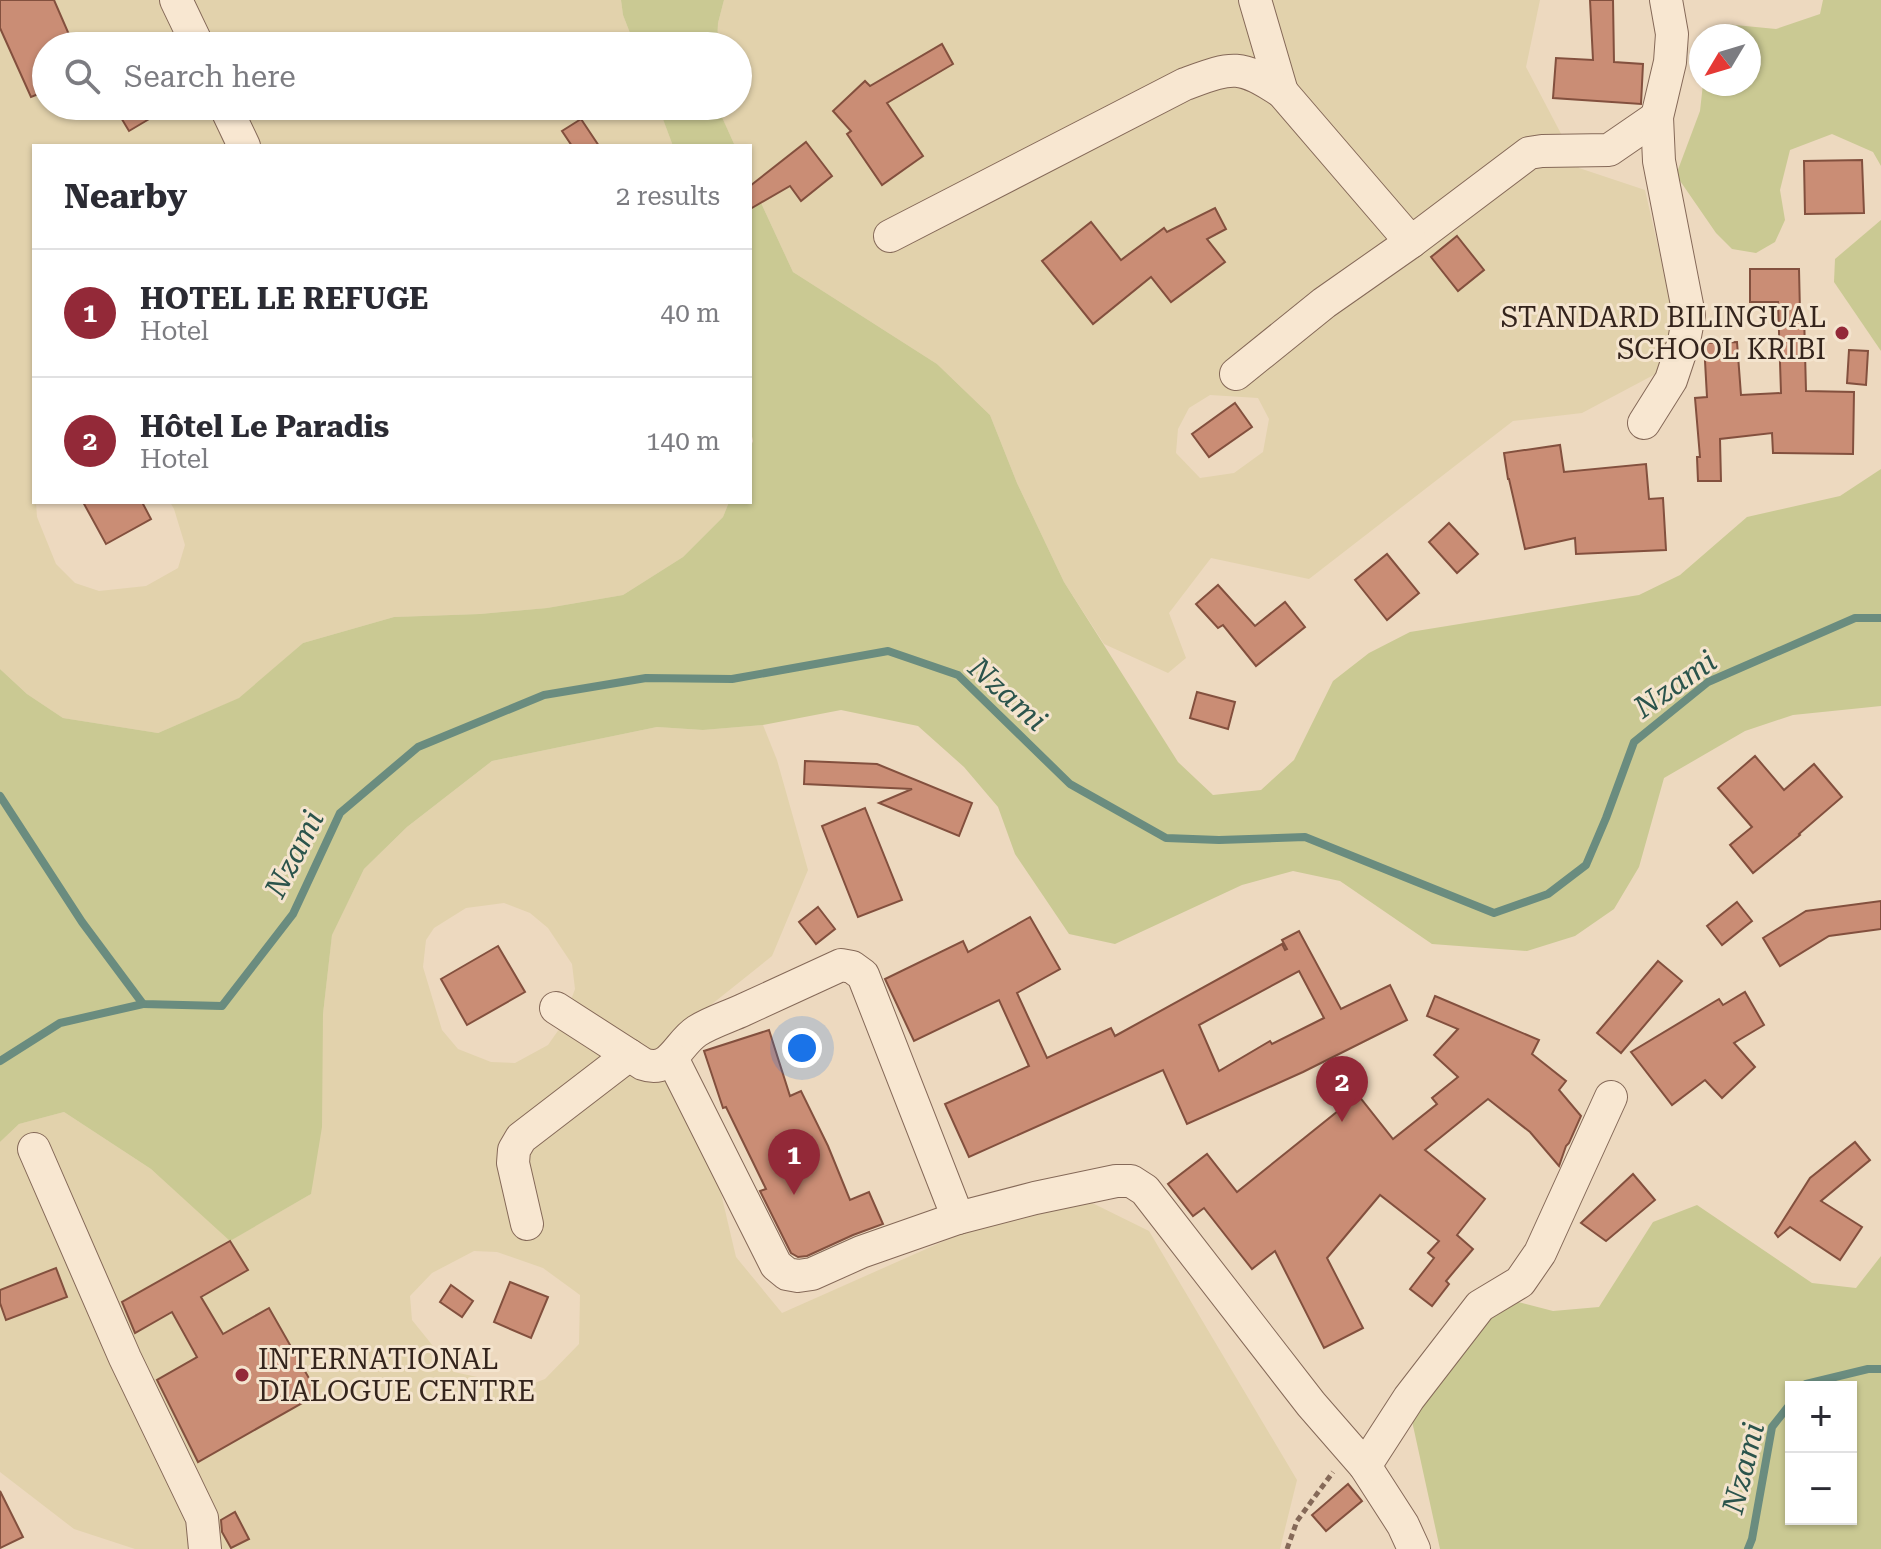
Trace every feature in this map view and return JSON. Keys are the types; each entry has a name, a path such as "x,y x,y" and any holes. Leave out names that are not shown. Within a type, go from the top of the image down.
{"street":[{"path":"176,0 191,32"},
{"path":"1255,0 1282,92"},
{"path":"1644,423 1671,380 1689,315 1659,161 1657,117 1670,62 1672,34 1666,0"},
{"path":"890,236 1185,84 1220,71 1240,70 1260,77 1282,92 1411,242"},
{"path":"1236,374 1324,303 1529,153 1609,150 1657,117"},
{"path":"232,120 243,144"},
{"path":"556,1008 652,1067 672,1058 676,1050 697,1031 841,965 852,967 863,975 958,1218"},
{"path":"527,1224 513,1163 514,1150 521,1138 629,1055"},
{"path":"672,1058 776,1265 787,1274 812,1274 861,1252 958,1218 1035,1198 1116,1181 1131,1181 1145,1190 1311,1404 1358,1457 1403,1525 1414,1549"},
{"path":"1358,1457 1409,1398 1480,1306 1520,1282 1540,1253 1611,1097"},
{"path":"34,1149 125,1358 202,1518 205,1549"}],"path":[{"path":"1287,1549 1297,1521 1358,1457"}],"shaded area":[{"path":"0,0 621,0 630,32 32,32 32,120 663,120 672,144 32,144 32,504 36,504 37,517 56,564 75,583 99,591 146,586 178,568 185,545 171,504 728,504 723,517 683,557 623,595 547,608 394,617 303,643 240,698 158,733 63,718 27,694 0,669"},
{"path":"621,0 724,0 718,32 630,32"},
{"path":"724,0 1540,0 1526,67 1579,168 1645,190 1676,325 1663,370 1582,413 1513,421 1309,579 1211,558 1169,613 1186,658 1168,673 1104,644 1064,582 1017,483 990,415 937,364 793,272 752,183 752,144 734,144 723,120 752,120 752,32 718,32","holes":["1210,395 1258,398 1269,419 1263,452 1234,473 1200,478 1176,453 1178,429 1189,408"]},
{"path":"1823,0 1881,0 1881,166 1873,152 1832,134 1790,150 1780,190 1785,220 1775,242 1756,253 1732,249 1716,233 1676,175 1700,111 1702,96 1761,96 1761,28 1776,29 1820,14"},
{"path":"663,120 723,120 734,144 672,144"},
{"path":"752,183 793,272 937,364 990,415 1017,483 1064,582 1178,762 1213,795 1261,790 1294,760 1333,681 1369,653 1410,632 1639,595 1680,575 1747,517 1840,496 1881,469 1881,706 1793,715 1745,731 1664,778 1639,867 1614,909 1575,936 1527,951 1432,944 1340,881 1293,871 1242,885 1115,944 1069,934 1015,854 998,807 964,767 918,726 841,710 763,725 703,730 657,727 492,761 407,827 364,869 332,935 323,1014 322,1127 311,1194 230,1241 151,1169 64,1112 19,1124 0,1142 0,669 27,694 63,718 158,733 239,698 303,643 394,617 547,608 623,595 683,557 723,517 728,504 752,504"},
{"path":"1881,220 1881,351 1834,282 1835,259"},
{"path":"763,725 777,760 808,870 772,956 682,1028 736,1257 782,1313 1014,1210 1084,1199 1149,1231 1297,1480 1280,1549 135,1549 74,1529 0,1472 0,1142 19,1124 64,1112 151,1169 231,1240 311,1194 323,1014 332,934 364,869 407,827 492,761 657,727 703,730","holes":["504,903 530,913 548,928 572,964 575,989 562,1025 548,1045 515,1063 491,1062 458,1049 442,1030 423,967 426,940 434,928 466,908","474,1251 497,1252 543,1268 580,1295 579,1344 545,1379 524,1387 454,1372 412,1320 410,1296 432,1273"]},
{"path":"1697,1205 1812,1283 1856,1288 1881,1256 1881,1549 1440,1549 1412,1421 1440,1380 1506,1299 1553,1311 1599,1307 1653,1222"}],"building":[{"path":"0,0 54,0 68,32 32,32 32,97 31,97 0,28"},
{"path":"1590,0 1613,0 1614,62 1643,64 1641,104 1553,98 1556,58 1593,60"},
{"path":"942,44 953,64 887,103 923,156 882,185 847,134 851,131 833,111 865,81 870,86"},
{"path":"122,120 147,120 129,131"},
{"path":"582,120 598,144 571,144 562,131"},
{"path":"806,142 832,176 801,201 790,186 752,208 752,184"},
{"path":"1862,160 1864,213 1805,214 1804,161"},
{"path":"1215,208 1226,229 1207,239 1225,262 1171,302 1151,277 1093,324 1042,261 1091,222 1121,260 1164,228 1167,232"},
{"path":"1457,236 1484,270 1458,291 1431,257"},
{"path":"1750,269 1799,269 1800,313 1804,313 1806,391 1854,392 1853,454 1773,453 1772,433 1720,439 1721,481 1698,481 1697,457 1700,457 1695,398 1707,397 1704,343 1737,342 1741,395 1781,393 1778,302 1750,302"},
{"path":"1849,350 1868,351 1866,385 1847,383"},
{"path":"1235,403 1252,427 1209,457 1192,434"},
{"path":"1560,445 1564,472 1646,464 1649,499 1663,498 1666,550 1576,554 1575,538 1525,549 1504,453"},
{"path":"84,504 143,504 151,519 106,544"},
{"path":"1449,523 1478,554 1457,573 1429,542"},
{"path":"1387,554 1419,593 1387,620 1355,580"},
{"path":"1218,585 1255,626 1285,602 1305,627 1256,666 1223,625 1218,628 1196,604"},
{"path":"1197,692 1235,702 1228,729 1190,718"},
{"path":"1755,756 1784,790 1814,764 1842,797 1753,873 1730,845 1752,827 1718,788"},
{"path":"805,761 877,764 972,803 959,836 879,803 912,789 804,784"},
{"path":"865,808 902,900 858,917 822,826"},
{"path":"1881,901 1881,929 1829,936 1780,966 1763,938 1806,911"},
{"path":"1737,902 1752,921 1722,945 1707,926"},
{"path":"818,907 835,929 816,944 799,922"},
{"path":"1030,917 1060,969 1017,993 1047,1058 1111,1028 1115,1036 1282,944 1287,949 1282,940 1299,931 1341,1009 1390,985 1407,1020 1303,1072 1187,1124 1163,1070 969,1157 945,1104 1029,1066 999,1000 914,1041 885,979 963,941 968,952","holes":["1299,971 1324,1018 1272,1044 1270,1041 1219,1071 1199,1025"]},
{"path":"498,946 525,992 467,1025 441,979"},
{"path":"1658,961 1682,981 1621,1053 1597,1033"},
{"path":"1745,992 1764,1025 1734,1043 1755,1067 1722,1098 1705,1080 1672,1105 1631,1052 1719,999 1723,1005"},
{"path":"1435,996 1539,1040 1532,1054 1566,1081 1559,1090 1581,1116 1559,1166 1530,1132 1488,1099 1425,1150 1485,1199 1457,1235 1473,1249 1446,1281 1449,1284 1432,1306 1410,1289 1434,1258 1428,1253 1439,1241 1380,1195 1327,1258 1363,1328 1324,1348 1275,1251 1252,1269 1204,1208 1193,1216 1168,1184 1207,1154 1237,1192 1358,1095 1393,1139 1437,1104 1432,1098 1458,1077 1434,1055 1458,1029 1427,1016"},
{"path":"769,1030 790,1096 801,1091 850,1200 869,1192 883,1224 807,1256 798,1257 791,1253 760,1191 766,1189 726,1107 723,1108 704,1051"},
{"path":"1855,1142 1870,1160 1821,1201 1862,1227 1840,1260 1790,1227 1778,1237 1775,1233 1810,1178"},
{"path":"1633,1174 1655,1200 1606,1241 1581,1223"},
{"path":"230,1241 248,1270 201,1297 223,1334 269,1308 318,1394 198,1462 157,1380 197,1357 172,1312 135,1333 122,1302"},
{"path":"56,1268 67,1297 6,1320 0,1303 0,1290"},
{"path":"510,1282 548,1297 531,1338 494,1322"},
{"path":"451,1285 473,1301 462,1317 440,1302"},
{"path":"1348,1484 1362,1501 1326,1531 1312,1515"},
{"path":"0,1491 23,1537 0,1548"},
{"path":"235,1512 249,1539 231,1548 222,1532 221,1520"}],"waterway":[{"name":"Nzami","path":"0,796 82,922 143,1004 222,1006 293,914 340,813 418,747 544,695 646,678 732,679 888,651 958,675 1070,784 1166,838 1305,837 1494,913 1548,894 1586,865 1634,742 1708,682 1855,618 1881,618"},
{"path":"0,1061 60,1023 143,1004"},
{"name":"Nzami","path":"1818,1381 1868,1369 1881,1369"},
{"name":"Nzami","path":"1748,1549 1772,1427 1785,1411"}],"place":[{"name":"STANDARD BILINGUAL SCHOOL KRIBI","path":"1842,333"},
{"name":"Hôtel Le Paradis","path":"1342,1122"},
{"name":"HOTEL LE REFUGE","path":"794,1195"},
{"name":"INTERNATIONAL DIALOGUE CENTRE","path":"242,1375"}]}
